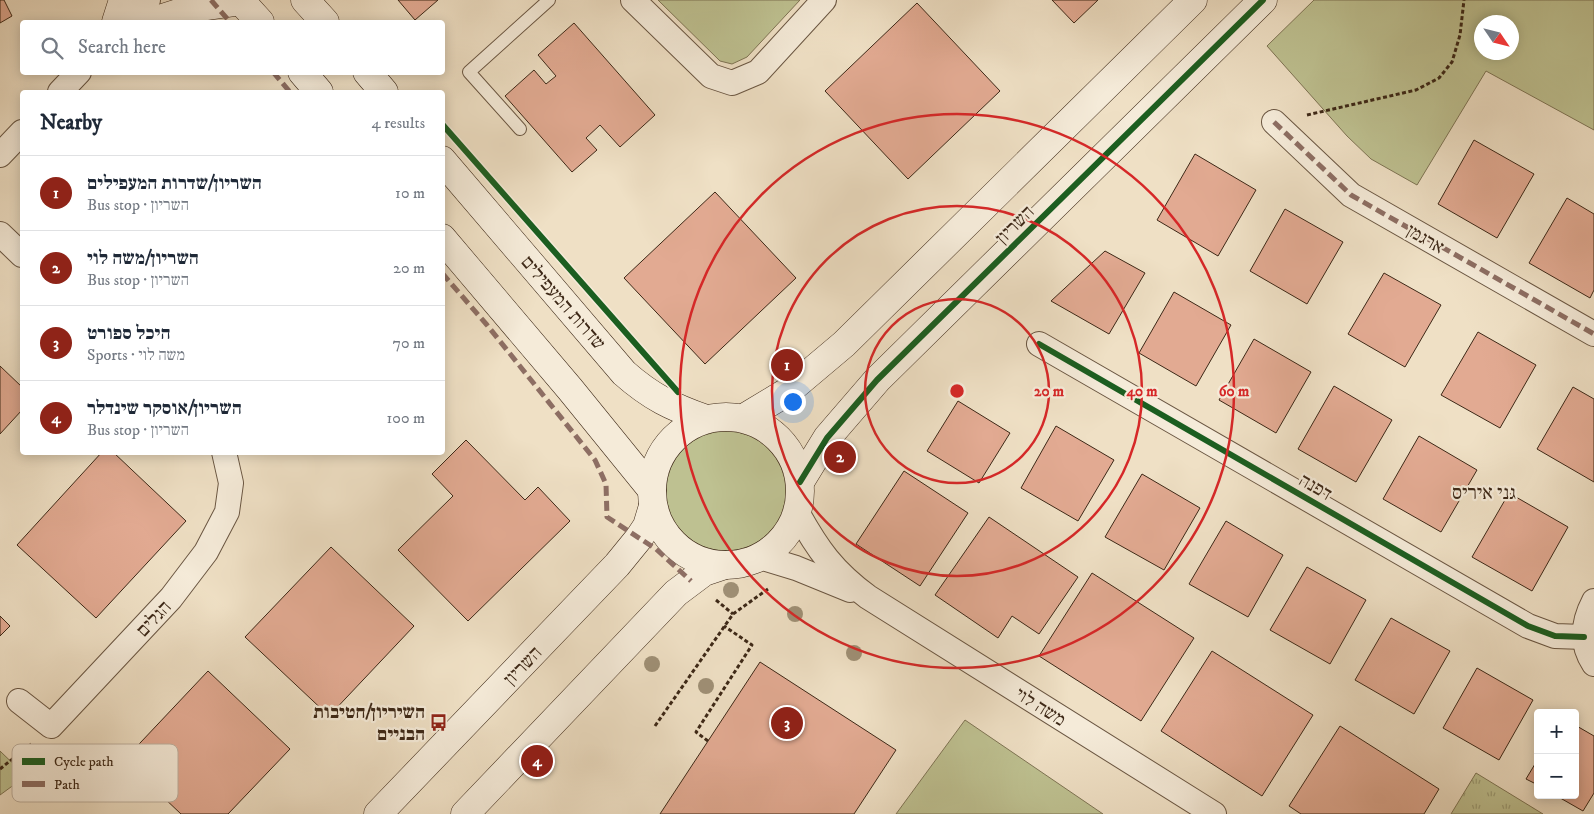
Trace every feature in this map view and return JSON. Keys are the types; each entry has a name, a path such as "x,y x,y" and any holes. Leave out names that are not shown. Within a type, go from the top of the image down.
{"street":[{"path":"117,20 123,0"},
{"path":"128,20 148,0"},
{"path":"305,0 323,20"},
{"path":"633,0 711,76 732,83 758,72 824,0"},
{"name":"השריון","path":"744,418 787,392 844,344 1194,0"},
{"name":"השריון","path":"800,482 827,438 877,380 1263,0"},
{"path":"156,20 194,8 241,1 258,20"},
{"path":"62,90 76,75"},
{"path":"305,75 317,90"},
{"path":"370,75 382,90"},
{"name":"ארגמן","path":"1274,122 1351,195 1594,334"},
{"path":"0,155 20,134"},
{"name":"שדרות המעפילים","path":"445,164 624,373 659,400 679,410 706,419"},
{"path":"0,234 20,253"},
{"path":"445,242 570,389 653,498"},
{"name":"דפנה","path":"1039,344 1528,626 1555,636 1584,637"},
{"path":"465,814 676,593 704,572 760,557 780,542 791,528 798,512 801,495 798,470 786,447 768,429 744,418 731,416 706,419 677,435 664,451 655,469 653,498 660,527 674,545 692,558 725,566"},
{"name":"הגלים","path":"51,726 171,598 206,552 227,512 231,484 225,455"},
{"name":"השריון","path":"378,814 617,565 647,526 653,498"},
{"name":"משה לוי","path":"798,512 815,544 829,562 847,581 868,597 1214,814"},
{"name":"משה לוי","path":"760,557 796,568 868,597"},
{"path":"1594,601 1586,618 1584,637 1588,655 1594,664"},
{"path":"19,701 51,726"}],"lane":[{"path":"520,129 469,72 549,0"}],"path":[{"path":"1274,122 1416,90 1439,78 1452,62 1460,35 1464,0"},
{"path":"656,726 733,614 796,568"},
{"path":"708,741 696,732 752,645 724,626"},
{"path":"31,744 51,726"},
{"path":"0,769 12,761"}],"green space":[{"path":"658,0 800,0 747,57 732,64 720,61"},
{"path":"1314,0 1594,0 1594,130 1486,71 1417,185 1371,159 1347,136 1267,46"},
{"path":"726,431 749,435 769,448 782,468 786,491 782,514 769,534 749,547 726,551 703,547 683,534 670,514 666,491 670,468 683,448 703,435"},
{"path":"965,720 1103,814 896,814"},
{"path":"0,751 12,763 12,786 0,795"},
{"path":"1476,773 1543,814 1451,814"}],"building":[{"path":"0,0 4,0 12,16 0,23"},
{"path":"398,0 438,0 415,20"},
{"path":"1052,0 1098,0 1074,23"},
{"path":"917,3 1000,91 908,179 825,91"},
{"path":"574,23 655,115 620,147 600,125 586,138 597,150 572,172 505,96 534,70 546,84 556,76 538,55"},
{"path":"1474,140 1534,174 1497,238 1438,204"},
{"path":"1195,154 1256,190 1218,256 1157,220"},
{"path":"715,192 796,278 705,364 624,278"},
{"path":"1567,198 1594,214 1594,290 1590,298 1529,263"},
{"path":"1285,209 1343,242 1307,304 1250,271"},
{"path":"1105,251 1145,273 1109,334 1051,301"},
{"path":"1384,273 1441,305 1405,367 1348,334"},
{"path":"1174,292 1231,325 1196,386 1139,353"},
{"path":"1478,332 1536,365 1500,428 1441,395"},
{"path":"1254,339 1311,372 1276,433 1219,400"},
{"path":"0,366 20,385 20,412 0,434"},
{"path":"1334,386 1392,420 1356,482 1298,449"},
{"path":"1573,387 1594,399 1594,482 1537,449"},
{"path":"958,401 1010,433 979,483 927,451"},
{"path":"1056,426 1114,460 1078,521 1021,488"},
{"path":"1419,436 1477,470 1441,532 1383,499"},
{"path":"466,440 525,500 538,487 570,521 468,621 398,550 453,496 432,474"},
{"path":"99,455 116,455 186,521 96,618 17,545"},
{"path":"904,471 968,513 920,586 856,544"},
{"path":"1142,474 1200,508 1164,570 1105,537"},
{"path":"1509,493 1568,527 1532,591 1472,557"},
{"path":"989,517 1078,577 1039,634 1012,616 998,638 935,595"},
{"path":"1226,521 1283,555 1248,617 1189,584"},
{"path":"331,547 414,626 329,716 245,637"},
{"path":"1307,567 1366,600 1330,664 1270,630"},
{"path":"1092,573 1194,638 1141,721 1039,656"},
{"path":"0,616 10,626 0,636"},
{"path":"1391,618 1450,651 1414,714 1355,680"},
{"path":"1212,651 1313,715 1262,796 1161,731"},
{"path":"760,662 896,750 854,814 660,814"},
{"path":"1477,668 1533,700 1499,760 1443,728"},
{"path":"208,671 290,749 228,814 181,814 168,802 178,802 178,744 139,744"},
{"path":"1340,726 1439,789 1424,814 1301,814 1289,806"},
{"path":"1579,727 1594,736 1594,793 1583,811 1562,799 1579,799"},
{"path":"1534,766 1534,783 1526,779"}],"marked path":[{"path":"211,0 228,20"},
{"path":"276,75 288,90"},
{"path":"1274,122 1351,195 1594,334"},
{"path":"445,276 487,325 595,460 606,484 607,517 656,549 691,581"}],"cycle path":[{"path":"800,482 827,438 877,380 1263,0"},
{"path":"445,127 678,392"},
{"path":"1039,344 1528,626 1555,636 1584,637"}],"place":[{"name":"השריון/שדרות המעפילים","path":"787,365"},
{"name":"השריון/משה לוי","path":"840,457"},
{"name":"השיריון/חטיבות הבניים","path":"439,722"},
{"name":"היכל ספורט","path":"787,723"},
{"name":"השריון/אוסקר שינדלר","path":"537,761"}],"district":[{"name":"גני איריס","path":"1484,492"}]}
